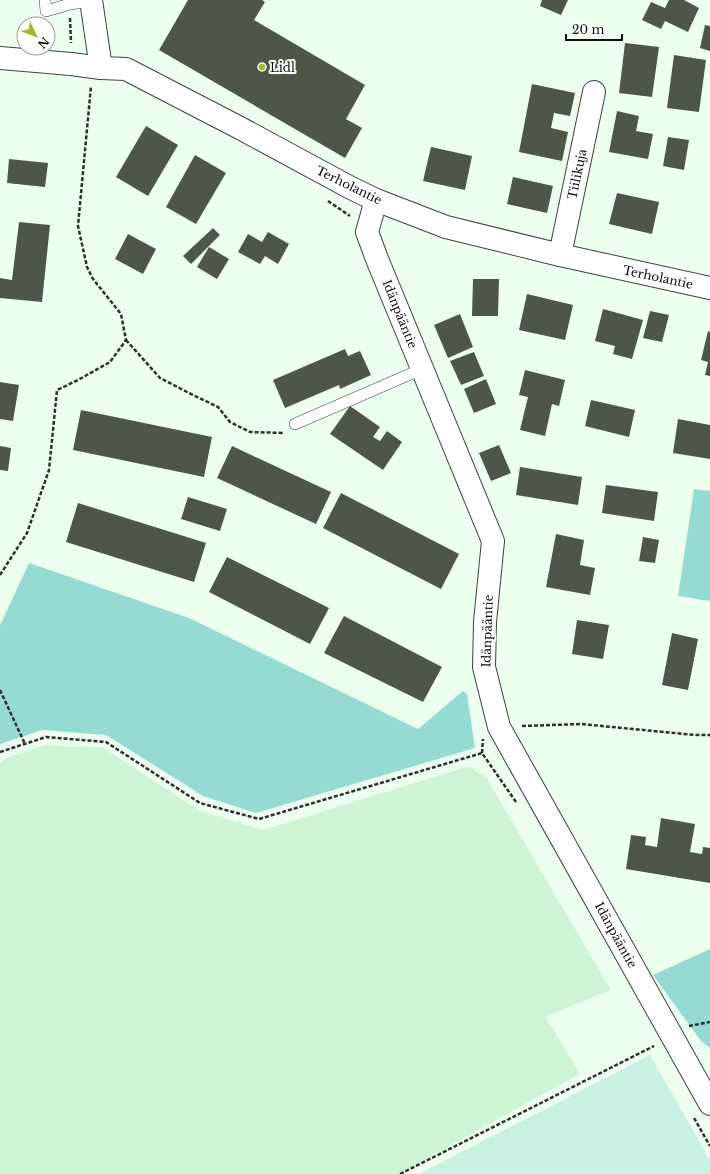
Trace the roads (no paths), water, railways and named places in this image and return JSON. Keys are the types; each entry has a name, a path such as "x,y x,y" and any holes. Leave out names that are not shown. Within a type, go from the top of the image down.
{"street":[{"path":"91,0 96,75"},
{"name":"Terholantie","path":"0,58 71,64 96,75 126,69 376,200 446,227 560,255 710,288"},
{"name":"Tiilikuja","path":"560,255 594,92"},
{"name":"Idänpääntie","path":"376,200 367,232 493,541 485,622 484,667 499,727 701,1108"}],"lane":[{"path":"45,0 46,11 91,0"},
{"path":"295,424 422,369"}],"place":[{"name":"Lidl","path":"262,67"}]}
